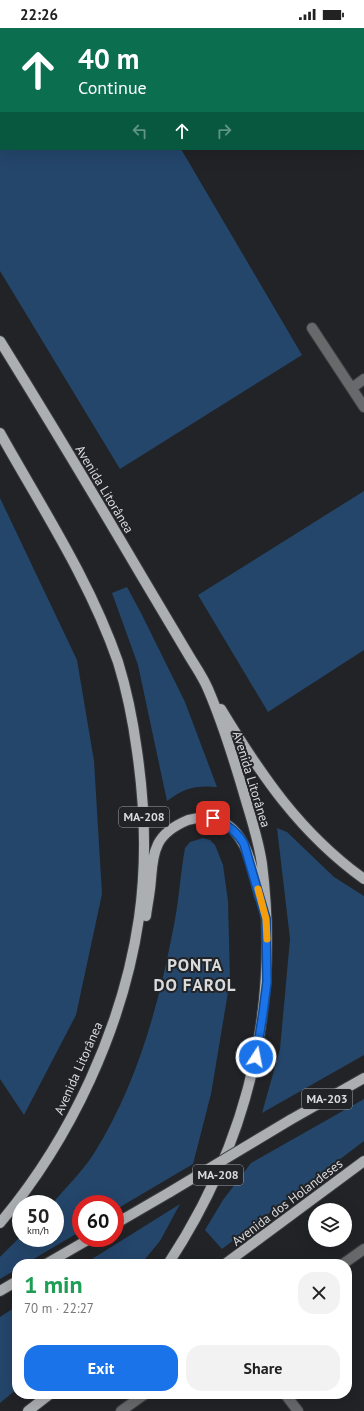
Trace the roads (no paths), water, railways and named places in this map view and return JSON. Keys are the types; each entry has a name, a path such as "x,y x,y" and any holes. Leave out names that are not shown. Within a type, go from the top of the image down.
{"main road":[{"name":"Avenida Litorânea","path":"0,341 82,473 207,687 226,734 241,780 262,863 266,919 266,988 258,1046 250,1085 236,1130 217,1176 195,1220 171,1259"},
{"name":"Avenida Litorânea","path":"0,433 94,603 119,665 135,738 141,778 144,818 143,882 139,916 123,990 109,1034 84,1092 64,1130 26,1190 0,1224"},
{"path":"207,687 261,772 298,820 327,849 364,879"},
{"path":"109,1034 127,983 143,930 154,857 159,844 170,830 180,823 191,819 201,818 213,818 224,822 233,829 244,844 266,919"},
{"name":"MA-203","path":"124,1219 290,1120 364,1078"},
{"name":"Avenida dos Holandeses","path":"232,1259 364,1161"},
{"path":"54,1259 75,1247"},
{"path":"0,1291 12,1284"},
{"path":"28,1411 44,1399"}],"street":[{"path":"312,328 364,407"},
{"path":"352,388 364,379"},
{"path":"350,1259 364,1249"},
{"path":"121,1411 138,1399"},
{"path":"289,1399 298,1411"}],"district":[{"name":"PONTA DO FAROL","path":"195,975"}]}
